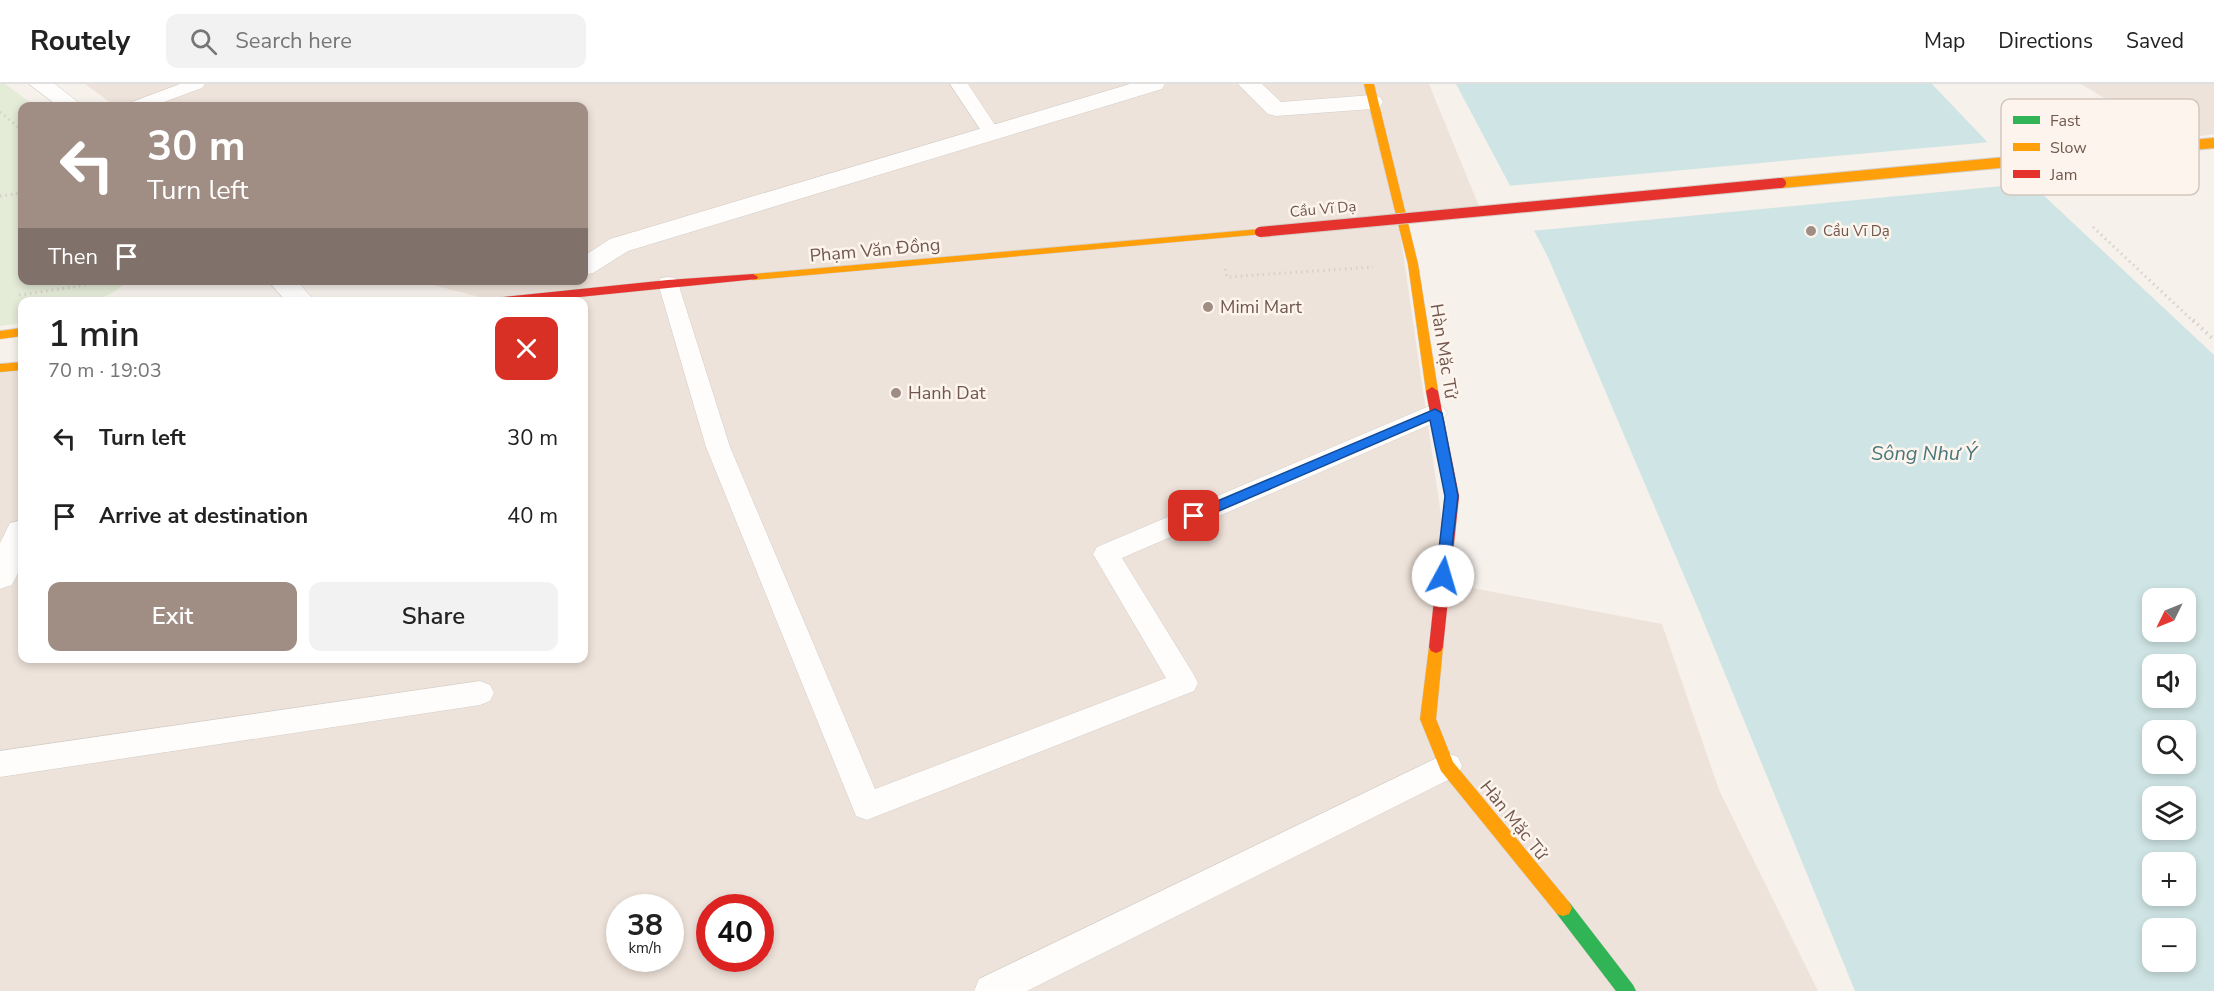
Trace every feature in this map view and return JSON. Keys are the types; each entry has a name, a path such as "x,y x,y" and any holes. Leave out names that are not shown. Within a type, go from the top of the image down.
{"main road":[{"name":"Hàn Mặc Tử","path":"1370,93 1413,264 1435,413 1452,496 1428,719 1447,766 1577,925 1627,991"},
{"name":"Cầu Vĩ Dạ","path":"2199,144 2214,143"},
{"name":"Cầu Vĩ Dạ","path":"1260,232 2001,163"},
{"name":"Phạm Văn Đồng","path":"519,297 569,287 668,284 834,272 1260,232"},
{"path":"0,335 18,333"},
{"path":"0,368 18,366"}],"street":[{"path":"40,84 66,102"},
{"path":"588,264 619,245 1154,84"},
{"path":"1249,84 1276,110 1370,93"},
{"path":"285,285 298,297"},
{"path":"0,576 18,540"}],"lane":[{"path":"149,102 196,84"},
{"path":"959,84 992,134"},
{"path":"668,284 718,447 867,806 1184,683 1106,554 1435,413"},
{"path":"0,764 480,693"},
{"path":"991,991 1447,766"}],"path":[{"path":"0,112 18,127"},
{"path":"0,196 18,194"},
{"path":"2093,227 2214,340"},
{"path":"1227,277 1413,264"},
{"path":"11,297 86,285"}],"shaded area":[{"path":"85,84 1429,84 1481,211 1398,218 1451,584 1662,624 1719,790 1818,991 0,991 0,372 18,370 18,663 588,663 588,297 479,297 433,285 588,285 588,102 110,102"},
{"path":"2081,84 2214,84 2214,134 2199,136 2199,99 2106,99"}],"green space":[{"path":"0,84 5,84 30,102 18,102 18,285 122,285 102,297 18,297 18,324 0,326"}],"water":[{"name":"Sông Như Ý","path":"1456,84 1932,84 2001,156 2001,195 2043,195 2214,355 2214,991 1855,991 1700,613 1548,257"}],"pier":[{"path":"1991,142 2001,151 2001,186 1531,231 1507,186"}],"traffic: fast":[{"path":"1563,908 1627,991"}],"traffic: slow":[{"path":"1369,84 1413,264 1432,391"},
{"path":"2199,144 2214,143"},
{"path":"1781,183 2001,163"},
{"path":"753,277 1260,232"},
{"path":"0,335 18,333"},
{"path":"0,368 18,366"},
{"path":"1436,647 1428,719 1447,766 1563,908"}],"traffic: jam":[{"path":"1260,232 1781,183"},
{"path":"540,297 668,283 753,277"},
{"path":"1432,391 1452,496 1436,647"}],"place":[{"name":"Cầu Vĩ Dạ","path":"1811,231"},
{"name":"Mimi Mart","path":"1208,307"},
{"name":"Hanh Dat","path":"896,393"}],"route":[{"path":"1194,516 1435,413 1452,496 1443,576"}]}
